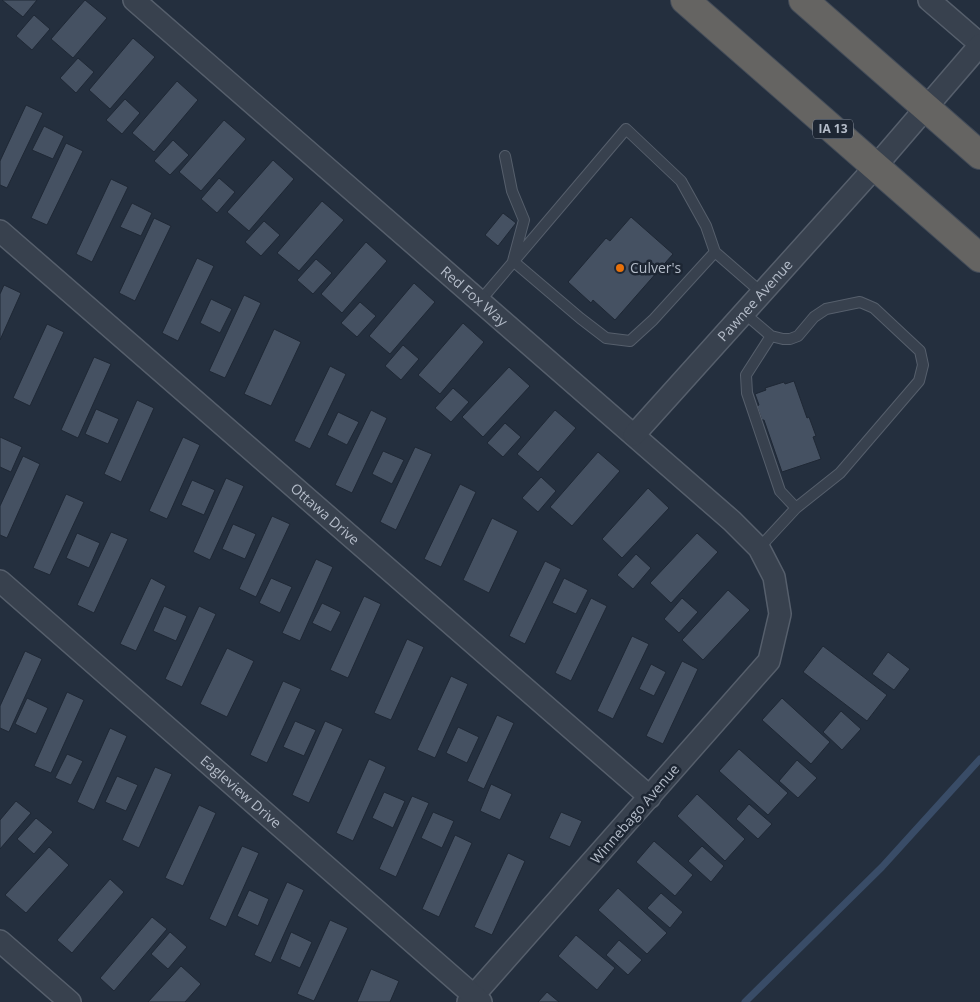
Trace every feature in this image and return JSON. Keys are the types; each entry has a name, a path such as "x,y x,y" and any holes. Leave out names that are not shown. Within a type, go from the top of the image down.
{"highway":[{"name":"IA 13","path":"685,0 980,258"},
{"path":"803,0 980,155"}],"street":[{"name":"Red Fox Way","path":"134,0 732,521 759,548 774,577 780,614"},
{"path":"930,0 980,44"},
{"name":"Pawnee Avenue","path":"634,435 876,166 980,44"},
{"name":"Ottawa Drive","path":"0,231 650,797"},
{"name":"Eagleview Drive","path":"0,581 474,1000"},
{"name":"Winnebago Avenue","path":"474,1000 769,661 780,614"},
{"path":"0,941 70,1002"}],"lane":[{"path":"480,301 626,129 681,181 706,226 715,252 762,293"},
{"path":"505,156 512,191 524,220 513,261"},
{"path":"513,261 606,338 630,341 653,320 715,252"},
{"path":"744,313 771,336 783,339 798,336 814,317 826,308 860,302 874,308 920,351 923,365 918,381 840,473 796,508 759,548"},
{"path":"771,336 746,375 747,393 780,491 796,508"}],"building":[{"path":"2,0 37,0 23,17"},
{"path":"85,0 107,18 73,58 51,39"},
{"path":"34,15 50,29 32,50 16,36"},
{"path":"133,38 155,57 110,109 89,90"},
{"path":"78,58 94,72 76,93 60,78"},
{"path":"177,81 198,100 154,152 132,133"},
{"path":"125,99 140,113 122,134 106,120"},
{"path":"26,105 43,113 7,188 0,185 0,161"},
{"path":"224,120 246,139 201,191 179,172"},
{"path":"44,126 64,136 53,159 32,150"},
{"path":"173,140 189,155 170,175 154,161"},
{"path":"66,143 83,151 47,225 31,218"},
{"path":"273,160 294,179 249,231 227,212"},
{"path":"219,178 235,192 217,213 201,199"},
{"path":"111,179 128,187 92,262 76,254"},
{"path":"322,201 344,220 299,271 277,253"},
{"path":"132,203 152,213 141,236 120,227"},
{"path":"503,213 516,223 498,246 485,235"},
{"name":"Culver's","path":"631,217 673,254 615,320 593,300 591,303 568,282 606,238 610,241"},
{"path":"154,218 171,226 135,301 119,293"},
{"path":"264,221 280,235 261,256 245,242"},
{"path":"366,242 387,261 342,313 321,294"},
{"path":"197,258 214,266 178,341 162,333"},
{"path":"316,259 332,273 313,294 297,280"},
{"path":"414,283 435,302 390,354 369,336"},
{"path":"4,285 21,293 0,340 0,294"},
{"path":"244,295 261,303 225,378 209,371"},
{"path":"211,299 232,309 220,333 200,323"},
{"path":"360,302 376,316 357,337 341,323"},
{"path":"463,323 484,342 440,394 418,375"},
{"path":"47,324 64,332 30,406 13,398"},
{"path":"274,329 301,342 271,406 244,394"},
{"path":"403,345 419,359 401,380 385,366"},
{"path":"94,357 111,364 78,438 61,430"},
{"path":"330,366 346,374 310,449 294,441"},
{"path":"509,367 530,386 483,437 462,417"},
{"path":"794,381 807,418 809,417 816,436 813,437 821,459 782,472 764,420 762,420 757,406 759,405 755,394 766,390 765,388"},
{"path":"453,388 469,402 451,422 435,408"},
{"path":"137,400 154,408 121,482 104,474"},
{"path":"96,409 119,419 108,444 85,434"},
{"path":"371,410 387,418 352,493 335,485"},
{"path":"555,410 576,428 538,472 517,454"},
{"path":"338,412 359,422 347,445 327,435"},
{"path":"505,423 521,437 503,457 487,443"},
{"path":"0,437 22,447 11,472 0,467"},
{"path":"183,437 200,445 167,519 149,511"},
{"path":"415,447 432,454 396,530 380,522"},
{"path":"383,451 404,460 392,484 372,474"},
{"path":"598,452 620,471 572,526 550,507"},
{"path":"23,456 40,464 7,538 0,535 0,506"},
{"path":"541,477 556,491 538,512 522,498"},
{"path":"226,478 244,486 210,560 193,552"},
{"path":"192,480 215,490 204,515 181,505"},
{"path":"460,484 476,492 441,567 424,559"},
{"path":"648,488 669,508 622,558 602,539"},
{"path":"66,494 84,502 50,575 33,568"},
{"path":"272,516 290,524 256,597 239,589"},
{"path":"492,518 518,531 489,593 463,580"},
{"path":"233,524 256,534 245,559 222,549"},
{"path":"111,532 128,539 94,613 77,605"},
{"path":"77,533 100,543 89,568 66,558"},
{"path":"697,533 718,552 671,603 650,583"},
{"path":"636,554 651,568 633,589 617,575"},
{"path":"316,559 333,567 300,641 282,633"},
{"path":"545,561 561,569 525,644 509,636"},
{"path":"151,578 166,586 136,651 120,644"},
{"path":"271,578 292,587 280,613 259,603"},
{"path":"564,578 588,590 576,614 552,603"},
{"path":"728,590 750,610 703,660 682,640"},
{"path":"364,596 381,604 348,678 330,670"},
{"path":"591,598 607,606 571,681 555,673"},
{"path":"682,598 698,612 679,633 664,619"},
{"path":"322,603 341,612 331,632 312,623"},
{"path":"164,606 187,616 176,641 153,631"},
{"path":"199,606 216,614 182,687 165,679"},
{"path":"632,636 649,644 613,719 597,711"},
{"path":"407,639 424,647 391,720 374,713"},
{"path":"823,646 887,695 867,721 803,672"},
{"path":"227,648 254,661 227,717 200,704"},
{"path":"25,651 42,659 9,732 0,728 0,706"},
{"path":"888,652 910,669 894,690 872,674"},
{"path":"682,661 698,669 663,744 646,736"},
{"path":"651,664 666,672 654,696 639,689"},
{"path":"451,676 468,684 435,758 417,750"},
{"path":"283,681 301,689 267,763 250,755"},
{"path":"67,692 84,700 51,773 34,766"},
{"path":"27,698 48,708 36,734 15,724"},
{"path":"782,698 830,742 811,764 762,720"},
{"path":"841,711 861,729 842,750 823,732"},
{"path":"497,715 514,723 484,789 467,781"},
{"path":"295,721 316,730 304,756 283,747"},
{"path":"325,721 343,729 309,803 292,795"},
{"path":"458,727 479,737 467,763 446,753"},
{"path":"110,728 127,736 94,810 77,802"},
{"path":"739,749 788,793 768,815 719,771"},
{"path":"67,754 83,761 71,785 55,778"},
{"path":"369,759 386,767 353,841 336,833"},
{"path":"797,760 817,778 798,798 779,781"},
{"path":"155,767 172,774 139,848 122,840"},
{"path":"117,776 138,785 126,811 105,802"},
{"path":"491,784 512,794 500,820 480,811"},
{"path":"384,792 405,801 393,828 372,818"},
{"path":"697,794 745,839 725,861 677,816"},
{"path":"412,796 429,803 396,877 379,869"},
{"path":"16,801 31,813 0,849 0,820"},
{"path":"749,804 772,824 758,839 736,819"},
{"path":"199,805 216,813 183,886 165,878"},
{"path":"433,812 454,821 442,848 421,838"},
{"path":"561,812 582,821 570,847 549,838"},
{"path":"36,818 53,832 34,854 17,839"},
{"path":"455,835 472,843 439,917 422,909"},
{"path":"654,841 693,875 675,896 636,862"},
{"path":"242,846 259,853 226,927 209,919"},
{"path":"702,846 724,866 711,882 688,861"},
{"path":"49,847 69,865 26,913 5,895"},
{"path":"508,853 525,861 492,935 474,927"},
{"path":"110,879 124,892 72,953 57,940"},
{"path":"287,882 304,890 271,963 254,955"},
{"path":"618,888 667,933 647,954 598,910"},
{"path":"249,890 269,899 258,926 237,916"},
{"path":"661,893 683,912 670,928 647,908"},
{"path":"152,917 167,929 114,991 100,978"},
{"path":"330,920 348,928 314,1001 297,994"},
{"path":"170,932 187,947 168,969 151,954"},
{"path":"291,932 312,942 300,968 280,959"},
{"path":"576,935 615,968 597,990 558,956"},
{"path":"619,940 642,960 628,975 606,955"},
{"path":"181,966 201,984 185,1002 148,1002"},
{"path":"371,969 399,981 390,1002 357,1002"},
{"path":"547,992 559,1002 538,1002"}],"waterway":[{"path":"745,1002 882,867 980,759"}],"place":[{"name":"Culver's","path":"620,268"}]}
